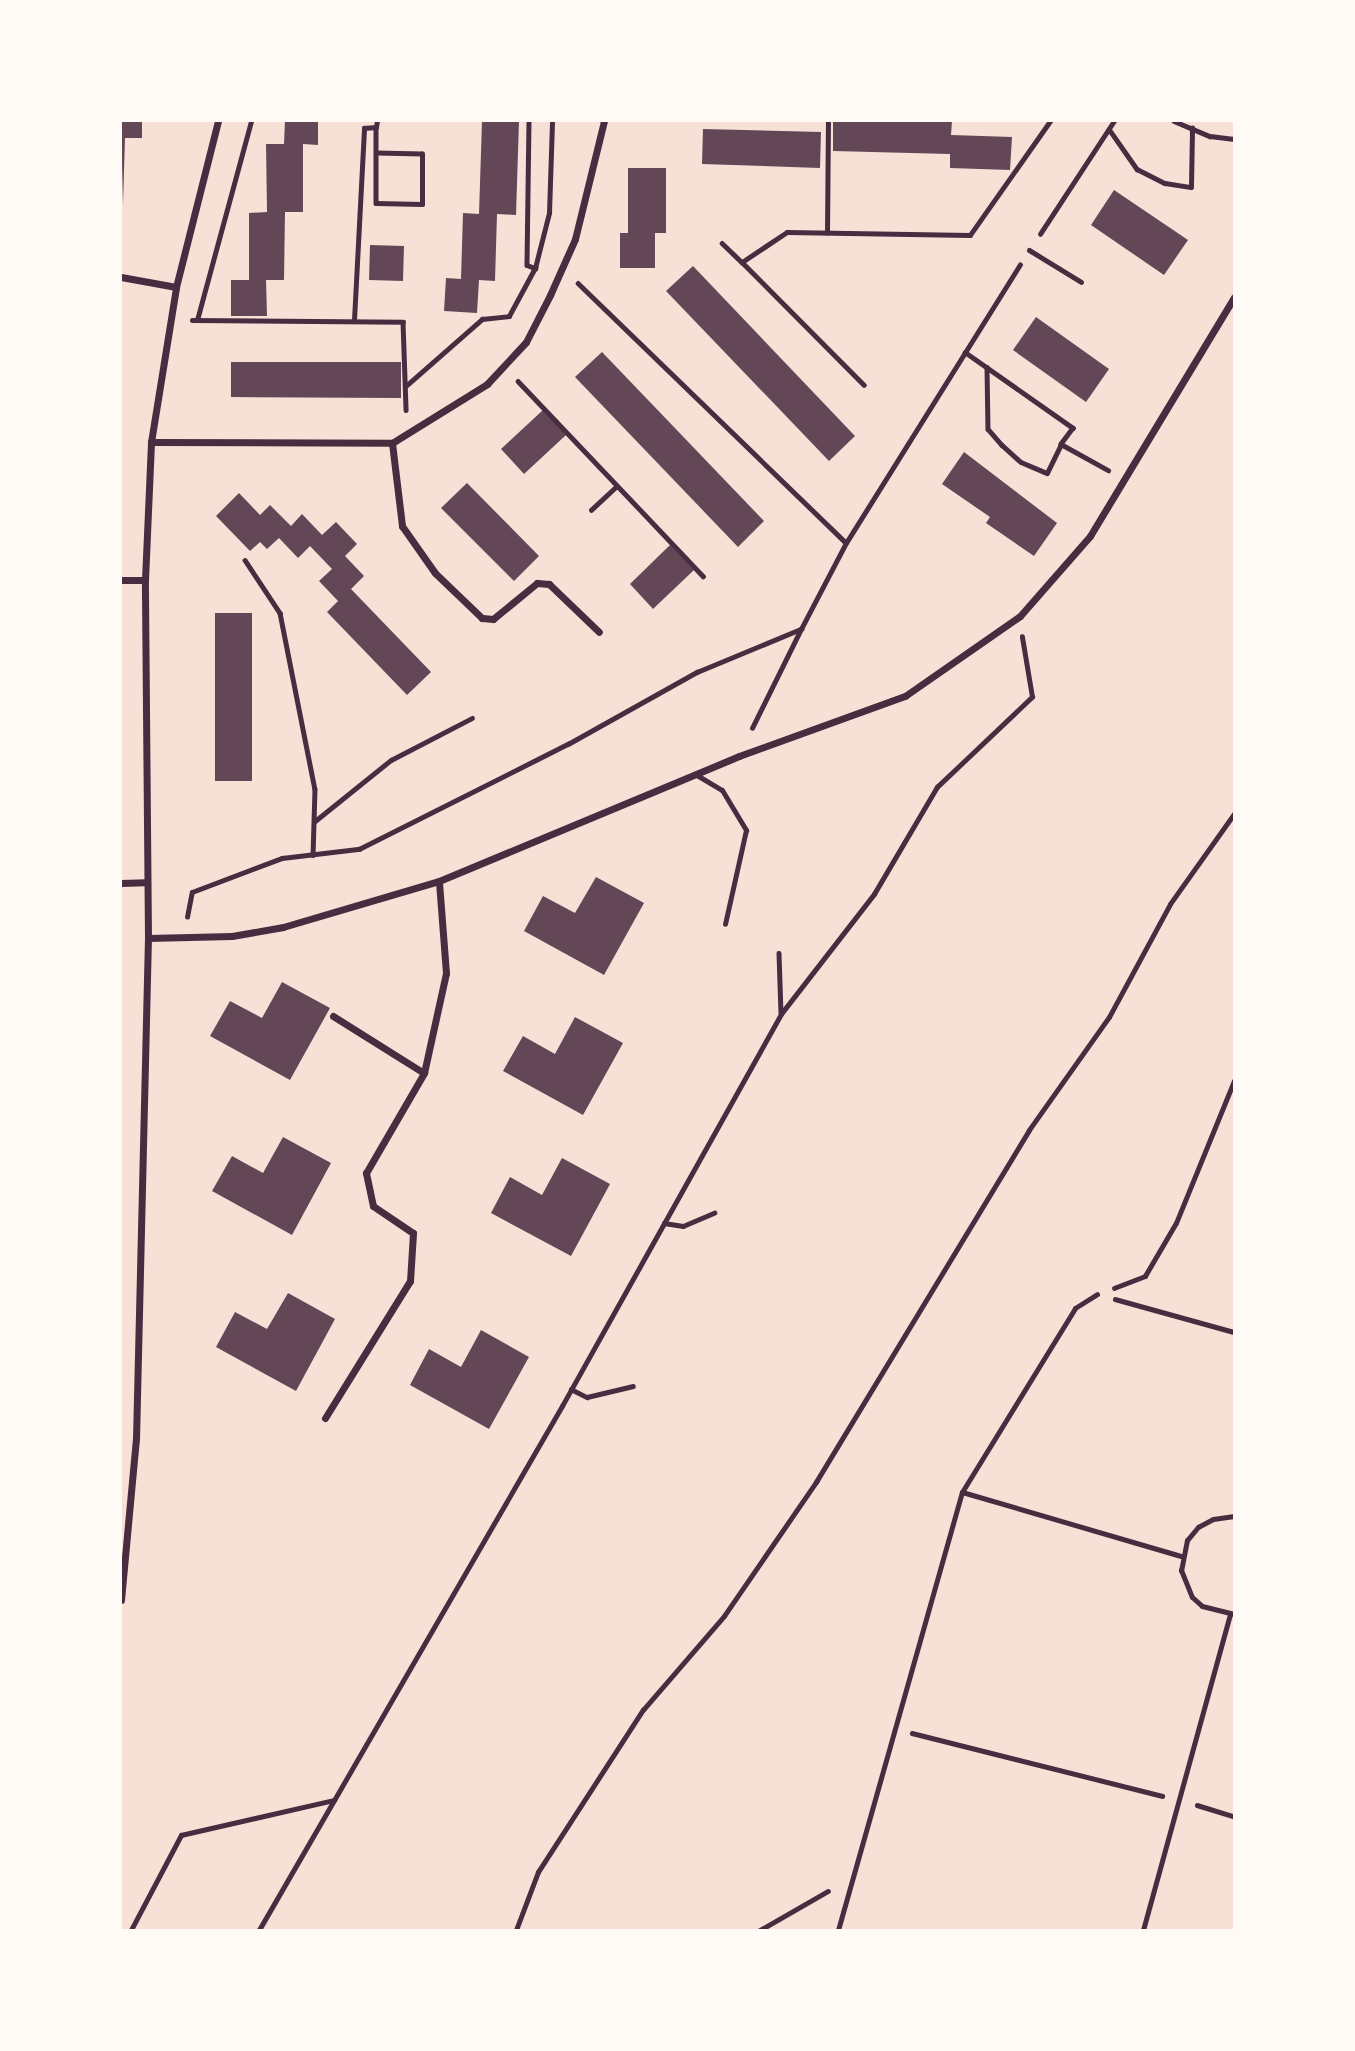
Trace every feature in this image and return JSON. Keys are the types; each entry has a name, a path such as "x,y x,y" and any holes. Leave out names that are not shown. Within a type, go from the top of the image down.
{"street":[{"path":"121,1600 136,1439 148,938 145,882 145,580 151,442 176,286 218,121"},
{"path":"151,442 392,443 487,384 526,342 575,239 604,121"},
{"path":"121,277 176,286"},
{"path":"148,938 182,939 283,927 439,881 738,756 905,696 1020,616 1090,536 1234,297"},
{"path":"392,443 402,526 435,573 482,618 494,619 537,583 549,584 599,632"},
{"path":"121,580 145,580"},
{"path":"324,1418 410,1281 413,1233 373,1206 366,1173 424,1073 446,974 439,881"},
{"path":"121,883 145,882"},
{"path":"333,1016 424,1073"}],"lane":[{"path":"1029,250 1081,282"},
{"path":"695,774 722,790 746,830 724,924"},
{"path":"838,1930 962,1492 1075,1308 1097,1294"},
{"path":"962,1492 1181,1556"},
{"path":"1143,1930 1232,1614 1216,1613 1192,1597 1184,1584 1181,1556 1198,1527 1213,1519 1234,1516"}],"path":[{"path":"197,320 251,121"},
{"path":"529,121 527,265 536,268"},
{"path":"407,385 482,319 509,317 536,268 549,212 552,121"},
{"path":"827,233 828,121"},
{"path":"742,262 787,232 970,235 1050,121"},
{"path":"738,756 846,543 1029,250 1114,121"},
{"path":"1174,121 1234,139"},
{"path":"354,320 364,128 377,124 376,203 422,204 422,154 377,153"},
{"path":"1109,129 1137,169 1165,183 1191,187 1192,128"},
{"path":"722,243 864,385"},
{"path":"562,267 846,543"},
{"path":"170,320 354,320 403,323 407,385 405,416 392,443"},
{"path":"965,352 987,367 1073,428 1061,444 1047,473 1021,462 988,429 987,367"},
{"path":"503,366 703,576"},
{"path":"1061,444 1124,480"},
{"path":"591,510 617,485"},
{"path":"245,560 280,613 316,789 313,855"},
{"path":"259,1930 571,1389 781,1014 874,894 937,787 1032,697 1020,616"},
{"path":"182,939 192,892 282,858 359,849 568,744 697,671 801,629"},
{"path":"314,822 391,760 472,718"},
{"path":"516,1930 538,1872 643,1710 724,1616 816,1482 1029,1130 1109,1017 1170,904 1234,814"},
{"path":"779,954 781,1014"},
{"path":"1097,1294 1145,1276 1177,1223 1234,1081"},
{"path":"664,1223 683,1226 714,1213"},
{"path":"1097,1294 1234,1332"},
{"path":"571,1389 587,1397 633,1386"},
{"path":"895,1728 1234,1816"},
{"path":"131,1930 181,1835 335,1800"},
{"path":"760,1930 853,1877"}],"building":[{"path":"121,121 142,121 142,138 125,138 123,205"},
{"path":"285,121 318,121 318,145 303,144 303,212 285,212 284,280 266,280 267,316 231,316 231,280 249,280 249,213 267,212 266,144 284,144"},
{"path":"482,121 519,121 516,215 497,214 495,281 479,280 477,313 444,311 446,278 461,279 463,213 479,214"},
{"path":"833,121 952,121 951,135 1012,137 1010,170 950,168 950,154 833,151"},
{"path":"703,129 821,132 820,168 702,164"},
{"path":"628,168 666,168 666,233 655,233 655,268 620,268 620,233 628,233"},
{"path":"1114,190 1188,240 1164,275 1091,225"},
{"path":"370,245 404,246 403,281 369,280"},
{"path":"693,266 855,436 829,461 666,291"},
{"path":"1036,317 1109,369 1086,402 1013,350"},
{"path":"602,352 764,521 738,547 575,377"},
{"path":"231,362 401,362 401,398 231,397"},
{"path":"543,410 566,435 524,474 501,449"},
{"path":"964,452 1057,523 1034,556 986,523 990,517 942,484"},
{"path":"467,483 539,556 514,581 441,508"},
{"path":"239,493 260,515 270,505 291,526 302,514 322,535 336,522 357,544 345,556 364,576 351,589 431,672 407,695 327,612 338,601 319,581 332,569 310,546 298,558 279,538 267,549 260,542 250,551 216,516"},
{"path":"670,545 694,570 653,609 630,584"},
{"path":"215,613 252,613 252,781 215,781"},
{"path":"596,877 644,903 604,975 524,931 543,896 575,913"},
{"path":"282,982 330,1008 290,1080 210,1036 230,1001 262,1018"},
{"path":"575,1017 623,1043 583,1115 503,1071 523,1036 555,1054"},
{"path":"283,1137 331,1163 292,1235 212,1191 232,1156 263,1173"},
{"path":"562,1158 610,1184 571,1256 491,1213 510,1177 542,1195"},
{"path":"288,1293 335,1319 296,1391 216,1347 235,1312 267,1329"},
{"path":"481,1330 529,1357 489,1429 410,1385 429,1349 461,1367"}]}
